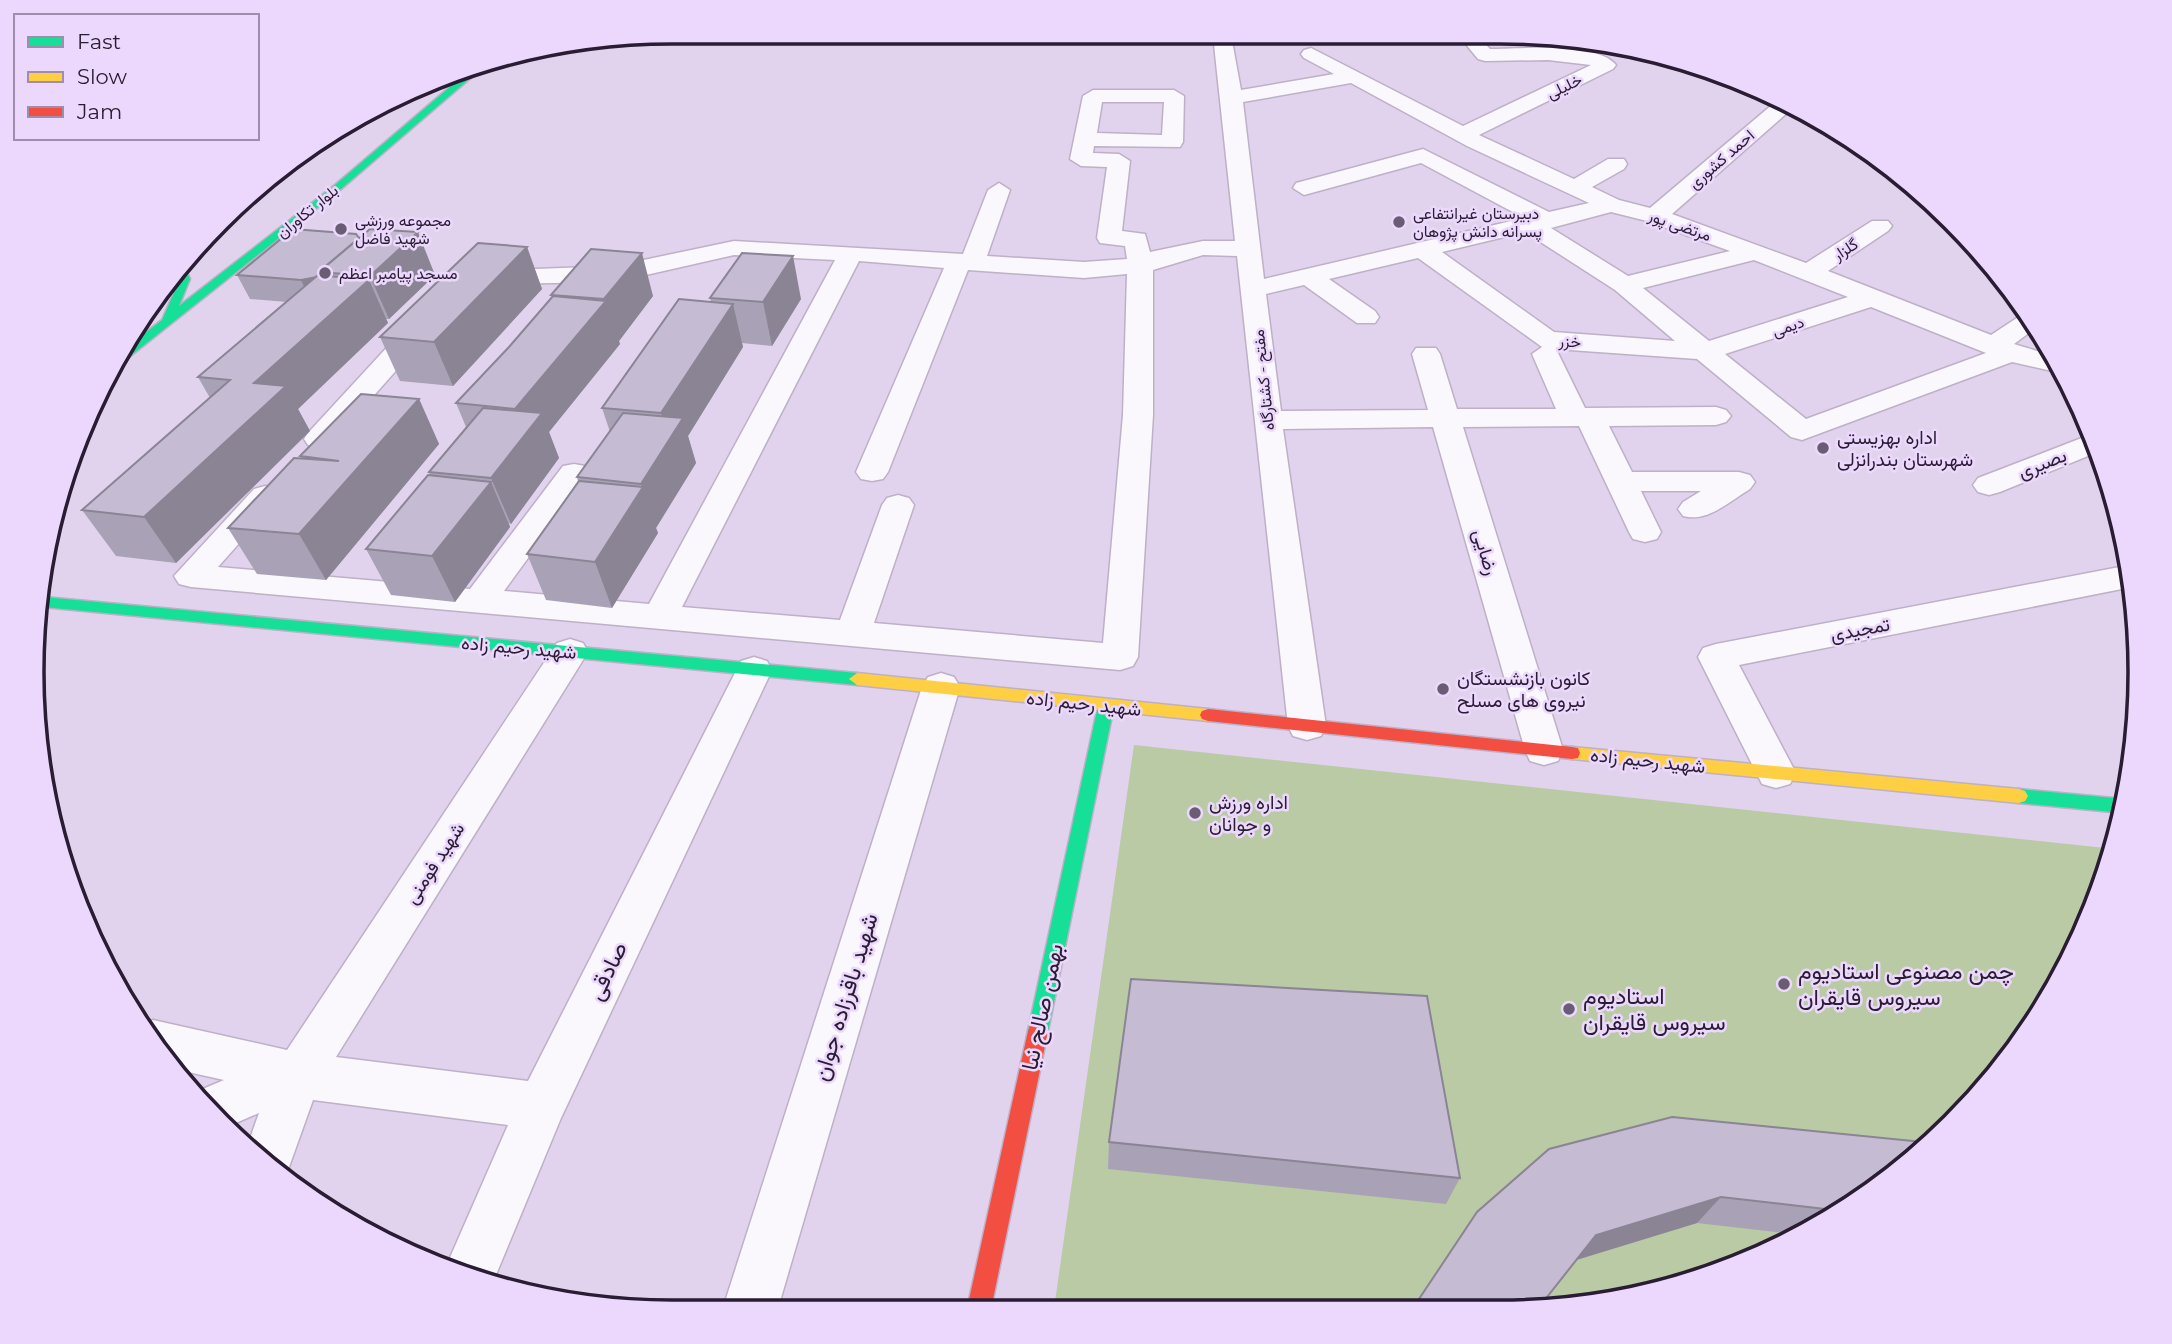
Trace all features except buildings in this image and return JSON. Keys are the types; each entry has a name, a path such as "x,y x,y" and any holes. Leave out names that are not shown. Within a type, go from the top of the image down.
{"main road":[{"name":"بلوار تکاوران","path":"136,346 338,187 465,79"},
{"path":"269,191 273,199 288,200 338,187"},
{"path":"166,323 184,277"},
{"name":"شهید رحیم زاده","path":"48,602 941,687 1106,706 2114,805"},
{"name":"بهمن صالح نیا","path":"981,1300 1106,706"}],"street":[{"name":"مفتح - کشتارگاه","path":"1223,44 1232,98 1267,420 1307,726"},
{"name":"خلیلی","path":"1464,134 1606,65 1599,60 1573,56 1485,55 1475,44"},
{"name":"مرتضی پور","path":"1311,54 1464,134 1611,205 1655,216 1756,251 2002,350 2046,363"},
{"path":"1232,98 1353,77"},
{"name":"احمد کشوری","path":"1655,216 1779,109"},
{"path":"1084,139 1081,159 1119,161 1109,238 1136,239 1140,266 1138,415 1120,657 191,576 449,295 473,278 496,275 568,287 734,248 774,248 1084,270 1140,266 1157,258 1203,248 1249,249"},
{"path":"1304,188 1423,156 1539,223 1624,285 1801,431 2002,350 2024,326"},
{"path":"1575,188 1616,164"},
{"path":"872,472 999,190"},
{"path":"1253,289 1425,251 1611,205"},
{"name":"گلزار","path":"1810,272 1880,226"},
{"name":"خزر","path":"1425,251 1547,340 1703,351"},
{"path":"1624,285 1756,251"},
{"path":"660,615 850,254"},
{"path":"1309,276 1366,317"},
{"name":"دیمی","path":"1703,351 1757,337 1872,298"},
{"name":"رضایی","path":"1426,354 1544,750"},
{"path":"1546,354 1621,481 1645,531"},
{"path":"1267,420 1716,416"},
{"name":"بصیری","path":"1989,485 2085,446"},
{"path":"480,600 574,473"},
{"path":"1621,481 1739,482 1694,509"},
{"path":"853,632 898,505"},
{"name":"تمجیدی","path":"1776,773 1716,657 2121,578"},
{"name":"شهید فومنی","path":"270,1153 298,1075 570,652"},
{"name":"صادقی","path":"472,1268 541,1106 754,670"},
{"name":"شهید باقرزاده جوان","path":"752,1300 941,687"},
{"path":"168,1045 298,1075 541,1106"},
{"path":"219,1106 298,1075"}],"green space":[{"name":"استادیوم سیروس قایقران","path":"1134,745 2103,848 2080,912 2044,986 2022,1021 1972,1086 1914,1144 1849,1194 1814,1216 1740,1252 1663,1279 1582,1295 1541,1299 1055,1300"}],"traffic: fast":[{"path":"136,345 338,187 465,79"},
{"path":"166,323 184,277"},
{"path":"48,602 857,679"},
{"path":"1038,1031 1106,706"},
{"path":"2019,796 2114,805"}],"traffic: slow":[{"path":"857,679 1208,715"},
{"path":"1572,753 2019,796"}],"traffic: jam":[{"path":"1208,715 1572,753"},
{"path":"981,1300 1038,1031"}],"place":[{"name":"دبیرستان غیرانتفاعی پسرانه دانش پژوهان","path":"1399,222"},
{"name":"مجموعه ورزشی شهید فاضل","path":"341,229"},
{"name":"مسجد پیامبر اعظم","path":"325,273"},
{"name":"اداره بهزیستی شهرستان بندرانزلی","path":"1823,448"},
{"name":"کانون بازنشستگان نیروی های مسلح","path":"1443,689"},
{"name":"اداره ورزش و جوانان","path":"1195,813"},
{"name":"چمن مصنوعی استادیوم سیروس قایقران","path":"1784,984"},
{"name":"استادیوم سیروس قایقران","path":"1569,1009"}]}
